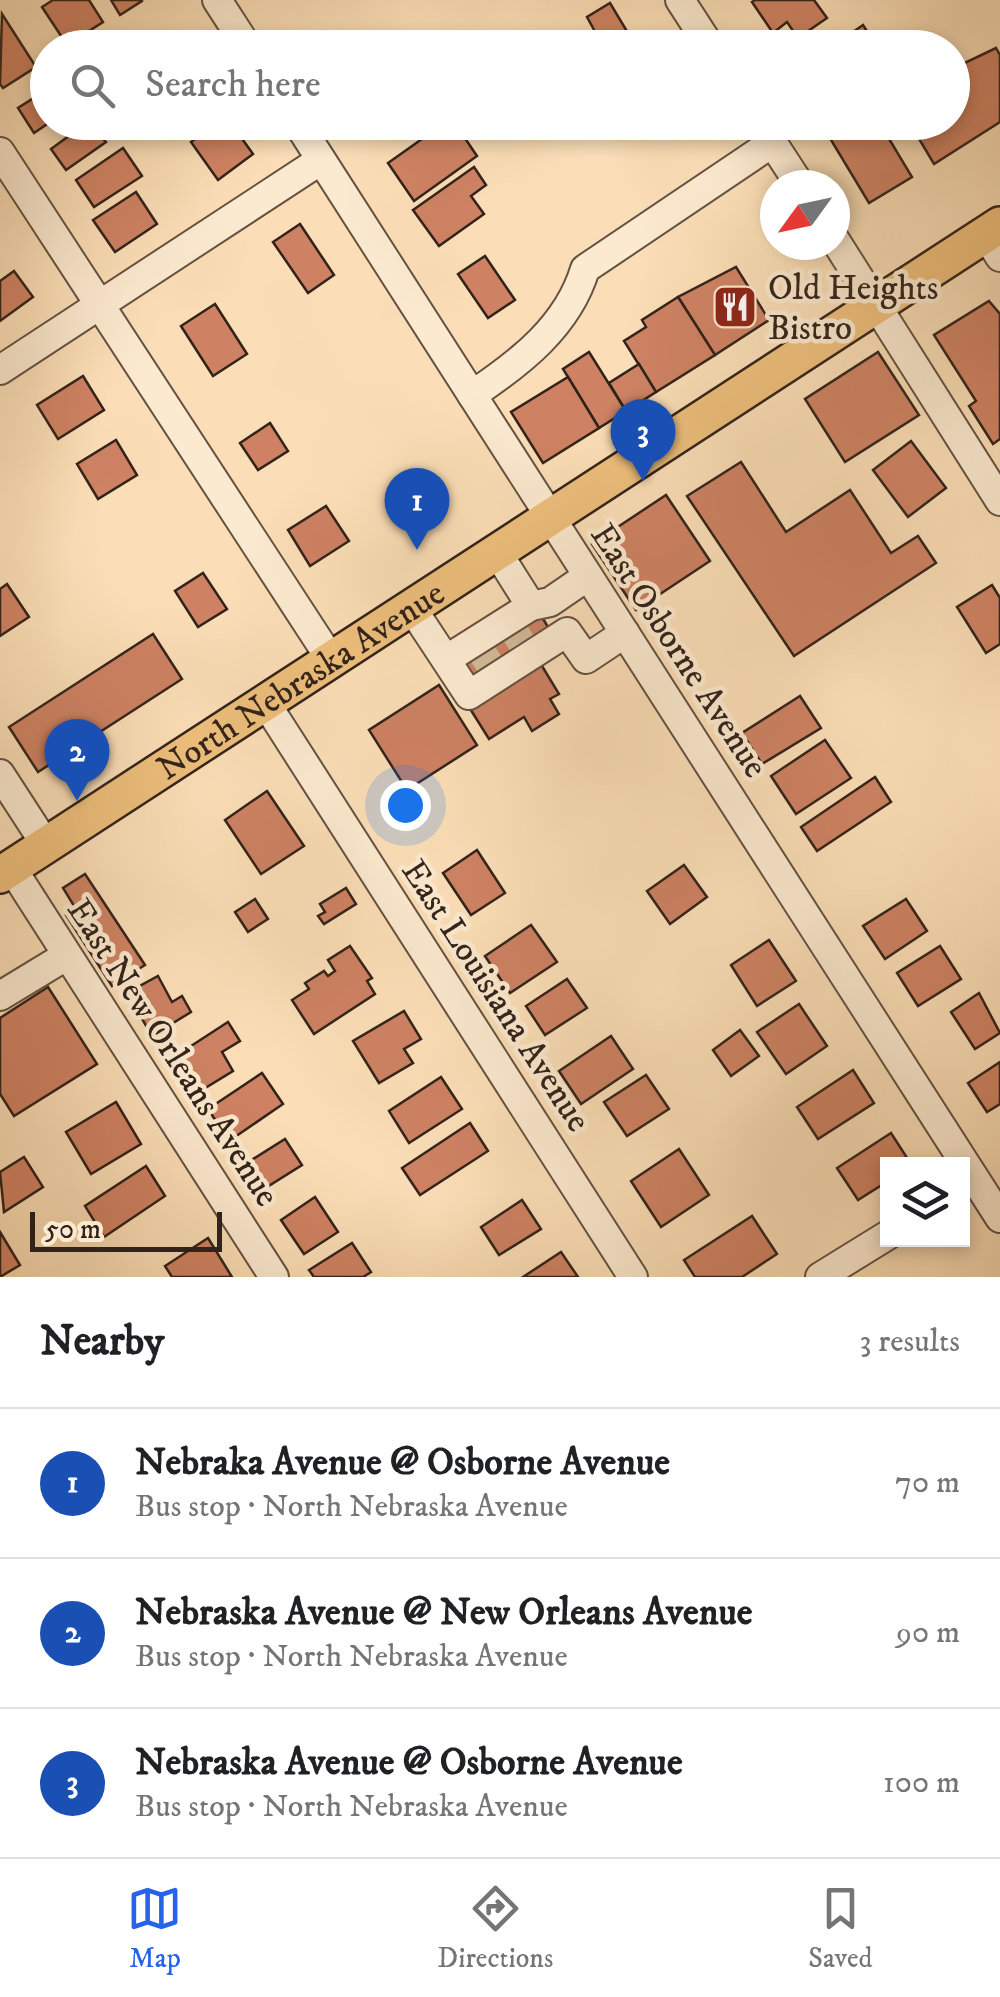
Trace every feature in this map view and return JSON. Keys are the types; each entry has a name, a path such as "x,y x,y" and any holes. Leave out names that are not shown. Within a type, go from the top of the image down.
{"main road":[{"name":"North Nebraska Avenue","path":"6,871 877,305 995,239"}],"street":[{"path":"217,0 236,30"},
{"path":"680,0 699,30"},
{"name":"East Osborne Avenue","path":"308,140 980,1178 1000,1218"},
{"path":"472,395 523,361 576,297 584,268 757,140"},
{"path":"771,140 790,170"},
{"path":"0,152 330,658"},
{"path":"0,370 321,160"},
{"path":"848,260 1000,501"},
{"path":"498,552 526,627"},
{"path":"411,606 469,695 486,658 588,576"},
{"path":"526,627 567,632"},
{"path":"446,658 486,658 526,627 567,632 586,660 625,633"},
{"name":"East Louisiana Avenue","path":"266,702 633,1277"},
{"path":"0,774 46,845"},
{"name":"East New Orleans Avenue","path":"6,871 66,956 274,1277"},
{"path":"0,996 66,956"},
{"path":"820,1277 880,1241"}],"building":[{"path":"53,0 89,0 103,22 90,30 57,30 42,7"},
{"path":"111,0 142,0 142,1 120,15"},
{"path":"814,0 827,18 810,30 792,30 787,22 771,30 752,2"},
{"path":"610,3 626,30 594,30 587,17"},
{"path":"2,14 30,58 30,71 3,88"},
{"path":"996,48 1000,55 1000,122 934,164 920,140 970,140 970,60"},
{"path":"30,100 30,127 18,108"},
{"path":"63,140 106,142 66,170 51,149"},
{"path":"243,140 253,154 218,180 191,142"},
{"path":"421,140 466,140 477,156 414,201 388,163"},
{"path":"831,140 890,140 912,177 869,203"},
{"path":"123,148 142,176 94,207 76,180"},
{"path":"474,167 486,185 471,196 484,214 439,246 413,210"},
{"path":"136,192 157,224 115,252 93,220"},
{"path":"300,224 334,275 308,293 273,242"},
{"path":"485,256 515,300 488,318 458,274"},
{"path":"736,267 769,320 715,355 678,297"},
{"path":"14,271 33,297 0,321 0,281"},
{"path":"678,297 715,355 656,392 624,341 646,327 642,320"},
{"path":"989,301 1000,314 1000,439 993,444 969,406 976,401 934,335"},
{"path":"215,304 247,354 213,376 181,326"},
{"path":"589,352 626,411 599,428 563,369"},
{"path":"878,352 919,415 845,462 805,399"},
{"path":"639,364 656,392 626,411 609,383"},
{"path":"83,376 104,410 58,439 37,405"},
{"path":"568,377 599,428 543,463 511,412"},
{"path":"270,423 288,451 258,470 240,443"},
{"path":"116,440 137,475 98,499 77,464"},
{"path":"911,441 946,488 908,517 873,470"},
{"path":"741,462 786,532 850,490 891,553 918,536 936,563 794,656 687,496"},
{"path":"666,495 710,561 636,610 592,544"},
{"path":"326,506 349,541 310,566 288,530"},
{"path":"203,573 227,609 198,627 175,591"},
{"path":"7,584 29,617 0,636 0,589"},
{"path":"992,585 1000,598 1000,644 986,653 957,607"},
{"path":"539,612 551,632 468,682 456,661"},
{"path":"153,634 182,679 38,772 9,727"},
{"path":"539,661 559,694 550,699 559,714 532,731 524,717 489,739 469,707"},
{"path":"439,685 477,745 407,790 369,730"},
{"path":"800,696 821,728 762,764 742,733"},
{"path":"825,740 851,778 796,814 771,776"},
{"path":"875,777 891,802 817,851 801,827"},
{"path":"267,791 304,846 261,874 225,820"},
{"path":"477,850 505,893 471,915 443,873"},
{"path":"684,865 707,897 670,924 647,891"},
{"path":"85,874 145,965 112,986 66,915 76,909 63,888"},
{"path":"346,888 356,904 324,924 318,916 325,912 320,904"},
{"path":"255,899 268,919 248,932 235,912"},
{"path":"906,899 927,931 885,959 863,926"},
{"path":"531,925 557,962 510,993 485,956"},
{"path":"769,940 796,981 757,1006 731,965"},
{"path":"350,946 372,978 367,981 375,994 314,1034 292,1000 309,989 305,983 324,971 328,976 335,971 328,960"},
{"path":"940,946 961,979 918,1006 897,973"},
{"path":"158,976 172,1002 182,996 191,1012 152,1036 127,993"},
{"path":"567,979 587,1008 545,1035 526,1006"},
{"path":"48,987 97,1064 14,1116 0,1094 0,1018"},
{"path":"979,993 1000,1033 975,1049 951,1012"},
{"path":"799,1004 827,1046 786,1074 757,1032"},
{"path":"404,1011 421,1039 404,1049 413,1063 379,1083 353,1041"},
{"path":"228,1022 240,1041 222,1052 233,1071 197,1093 174,1057"},
{"path":"740,1030 759,1056 731,1076 713,1050"},
{"path":"611,1036 633,1069 581,1104 559,1071"},
{"path":"1000,1062 1000,1104 987,1112 968,1083"},
{"path":"853,1070 874,1103 818,1139 797,1107"},
{"path":"262,1073 283,1104 229,1141 208,1109"},
{"path":"646,1075 669,1109 627,1136 604,1102"},
{"path":"441,1077 462,1109 409,1143 389,1111"},
{"path":"116,1102 141,1144 91,1174 66,1132"},
{"path":"470,1123 488,1151 420,1195 402,1168"},
{"path":"891,1133 906,1157 880,1157 880,1186 858,1200 837,1168"},
{"path":"285,1139 302,1165 267,1187 250,1161"},
{"path":"679,1149 709,1195 661,1227 631,1181"},
{"path":"24,1157 43,1187 4,1212 0,1172"},
{"path":"146,1166 165,1196 104,1237 85,1206"},
{"path":"315,1197 338,1232 304,1254 281,1220"},
{"path":"522,1200 541,1229 499,1255 481,1227"},
{"path":"752,1216 777,1254 742,1277 695,1277 684,1260"},
{"path":"0,1232 20,1265 0,1277"},
{"path":"208,1238 232,1277 172,1277 165,1266"},
{"path":"352,1243 371,1272 363,1277 314,1277 309,1270"},
{"path":"561,1252 578,1277 523,1277"}],"tunnel":[{"path":"512,628 525,648"},
{"path":"479,648 492,668"}],"place":[{"name":"Old Heights Bistro","path":"735,307"},
{"name":"Nebraska Avenue @ Osborne Avenue","path":"643,481"},
{"name":"Nebraka Avenue @ Osborne Avenue","path":"417,550"},
{"name":"Nebraska Avenue @ New Orleans Avenue","path":"77,801"}]}
